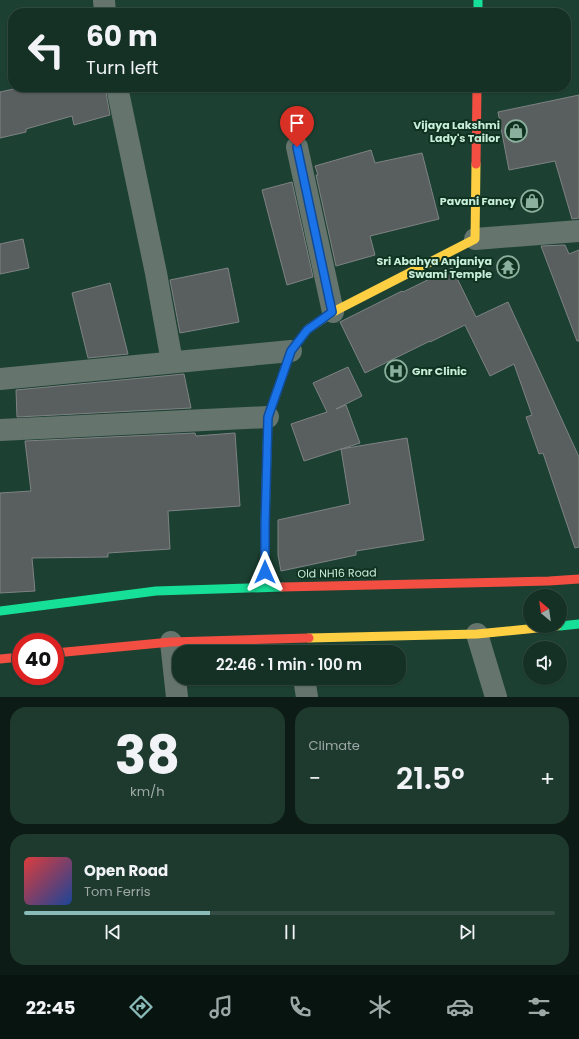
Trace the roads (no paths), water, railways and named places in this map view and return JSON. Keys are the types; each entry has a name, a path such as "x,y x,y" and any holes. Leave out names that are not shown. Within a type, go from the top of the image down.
{"main road":[{"path":"265,587 268,417 291,351 307,330 332,312 475,239 477,92"},
{"name":"Old NH16 Road","path":"0,611 156,591 579,579"},
{"path":"567,625 579,624"},
{"path":"64,652 171,642 297,645 477,634 523,630"},
{"path":"0,659 12,658"}],"street":[{"path":"118,92 156,273 172,362"},
{"path":"297,147 332,312"},
{"path":"475,239 579,231"},
{"path":"0,378 291,351"},
{"path":"0,430 268,417"},
{"path":"477,634 496,697"},
{"path":"171,642 177,697"},
{"path":"305,685 307,697"}],"place":[{"name":"Vijaya Lakshmi Lady's Tailor","path":"516,131"},
{"name":"Pavani Fancy","path":"532,201"},
{"name":"Sri Abahya Anjaniya Swami Temple","path":"508,267"},
{"name":"Gnr Clinic","path":"396,371"}]}
